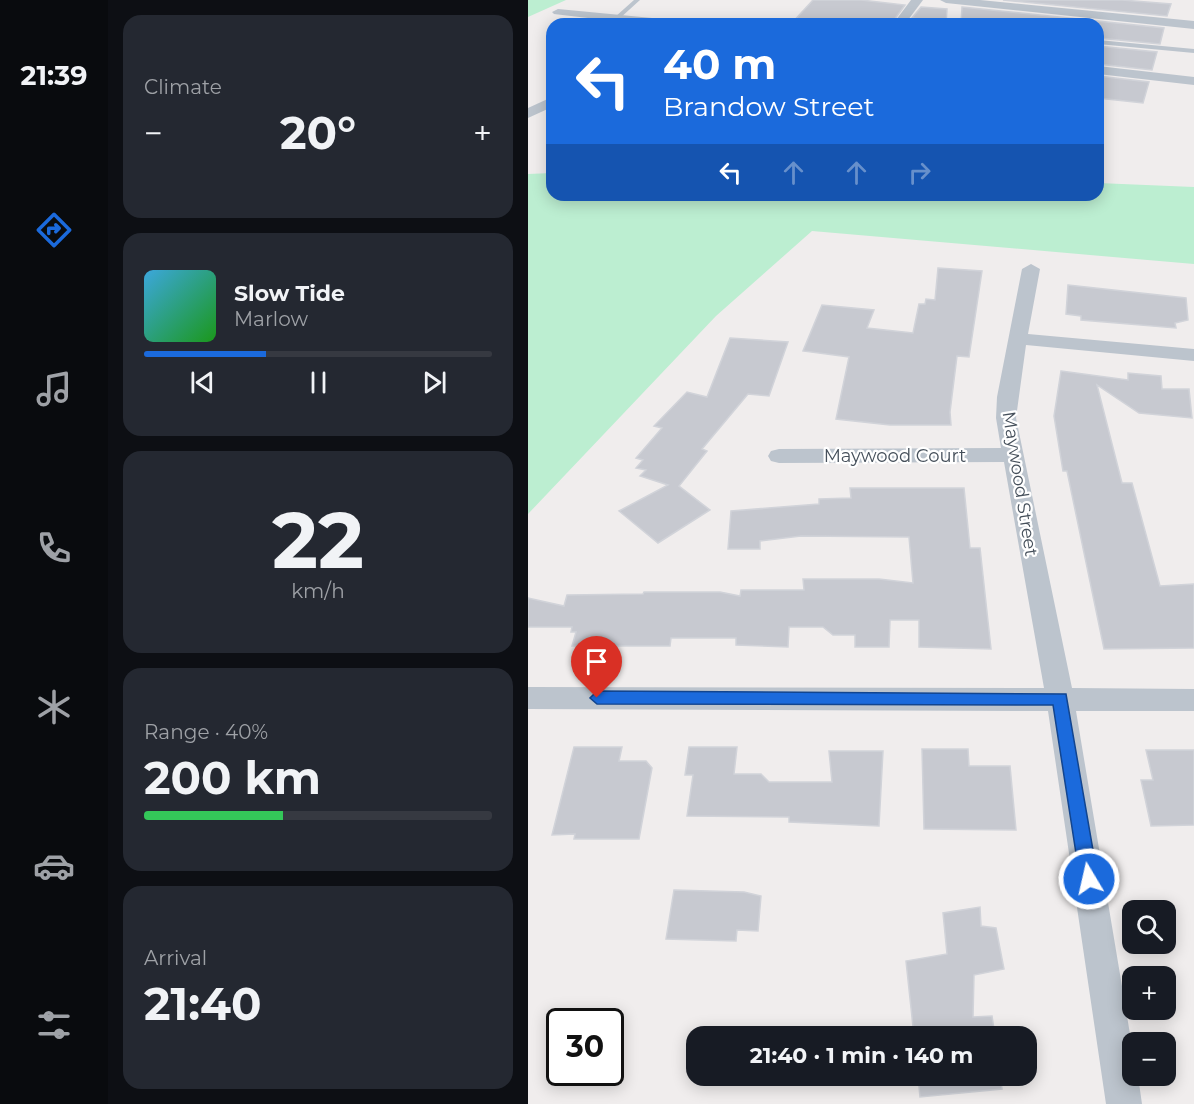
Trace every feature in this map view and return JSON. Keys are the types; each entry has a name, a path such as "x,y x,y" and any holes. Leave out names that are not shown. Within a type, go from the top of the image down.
{"street":[{"path":"904,18 917,0"},
{"path":"946,0 1194,25"},
{"path":"558,12 617,18"},
{"path":"1104,71 1194,81"},
{"path":"528,114 546,104"},
{"name":"Maywood Street","path":"1031,269 1007,397 1006,418 1011,455 1060,699 1124,1104"},
{"path":"1019,339 1194,355"},
{"name":"Maywood Court","path":"779,456 1011,455"},
{"path":"528,698 1194,700"}],"lane":[{"path":"617,18 638,0"},
{"path":"1104,43 1194,51"}],"green space":[{"path":"528,0 566,0 528,17"},
{"path":"546,173 546,201 1104,201 1104,183 1194,187 1194,264 812,231 716,316 528,514 528,174"}],"building":[{"path":"813,0 861,0 905,5 895,18 796,18"},
{"path":"1003,0 1122,0 1171,4 1167,16"},
{"path":"921,7 947,9 946,18 912,18"},
{"path":"962,7 1068,18 961,18"},
{"path":"1104,22 1164,28 1160,44 1104,39"},
{"path":"1104,47 1157,52 1152,70 1104,65"},
{"path":"1104,77 1149,82 1143,103 1104,99"},
{"path":"938,268 982,271 969,357 957,356 950,412 951,425 890,425 836,419 849,357 803,351 822,305 874,310 867,328 913,333 919,304 925,304 926,299 935,300"},
{"path":"1068,285 1186,298 1188,320 1175,323 1176,328 1081,320 1081,316 1066,314"},
{"path":"730,338 788,342 769,396 748,394 702,449 707,451 679,486 710,510 658,543 619,511 668,485 640,476 646,470 636,468 643,460 636,458 662,428 654,426 687,392 707,397"},
{"path":"1061,371 1128,380 1128,373 1161,376 1162,389 1189,389 1192,418 1139,413 1097,385 1122,483 1132,483 1160,586 1194,584 1194,648 1104,649 1067,471 1063,471 1054,416"},
{"path":"850,488 964,488 970,548 980,548 991,649 919,647 919,620 890,620 889,647 855,647 855,635 833,635 823,627 789,627 788,647 736,645 736,638 671,638 670,646 572,646 576,632 571,632 572,627 528,627 528,598 564,606 567,595 720,592 740,596 741,590 804,590 803,579 879,579 913,583 909,537 801,536 760,541 760,549 728,549 731,511 819,504 819,499 851,498"},
{"path":"574,747 622,747 619,761 646,761 652,768 639,839 574,839 575,834 552,835"},
{"path":"689,747 737,747 734,774 761,774 769,782 832,782 829,751 883,751 879,826 789,822 789,817 687,816 693,775 685,775"},
{"path":"922,749 968,749 969,766 1010,766 1016,830 924,829"},
{"path":"1146,750 1194,750 1194,825 1151,826 1141,780 1153,780"},
{"path":"674,890 744,892 761,896 758,931 737,930 736,941 666,939"},
{"path":"980,907 981,926 996,928 1004,969 974,975 973,1017 992,1016 994,1026 913,1026 906,961 947,954 943,913"},
{"path":"919,1086 1002,1086 1002,1089 920,1097"}],"route":[{"path":"597,698 1060,699 1089,879"}]}
